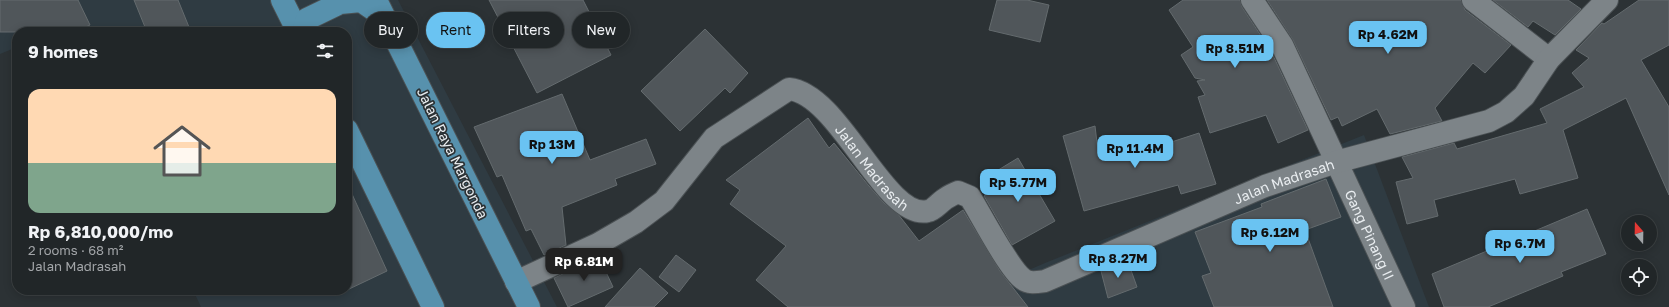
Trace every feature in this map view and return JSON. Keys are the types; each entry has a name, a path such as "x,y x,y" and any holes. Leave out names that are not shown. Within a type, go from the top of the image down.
{"main road":[{"path":"282,0 296,27"},
{"path":"305,27 307,20 340,3 361,1 380,8"},
{"name":"Jalan Raya Margonda","path":"380,8 529,307"},
{"path":"352,140 433,307"}],"street":[{"name":"Gang Pinang II","path":"1252,0 1282,45 1404,307"},
{"path":"1473,0 1549,59"},
{"name":"Jalan Madrasah","path":"516,282 598,244 636,222 664,201 714,138 789,89 800,90 810,97 841,129 897,200 913,211 928,212 945,198 958,192 970,198 1013,268 1024,280 1033,283 1044,281 1265,186 1336,162 1489,121 1506,112 1524,96 1549,59 1606,0"}],"shaded area":[{"path":"0,0 398,0 404,12 364,12 364,48 418,48 418,39 557,307 201,307 195,295 352,295 352,27 12,27 12,49 0,54"},
{"path":"1364,135 1429,307 943,307 1045,263"}],"building":[{"path":"0,0 78,0 90,25 86,27 12,27 12,32 0,32"},
{"path":"134,0 178,0 189,27 145,27"},
{"path":"489,0 583,0 589,12 572,12 572,48 607,48 611,55 537,93 514,48 564,48 564,12 495,12"},
{"path":"997,0 1027,0 1049,5 1040,42 989,30"},
{"path":"1183,0 1240,0 1242,7 1271,51 1308,130 1278,143 1266,115 1210,133 1198,97 1205,95 1197,81 1205,80 1195,78 1181,55 1193,47 1169,10"},
{"path":"1267,0 1461,0 1465,10 1511,45 1485,73 1473,63 1435,108 1442,121 1390,134 1377,109 1342,126 1338,117 1331,120 1293,40"},
{"path":"1493,0 1568,0 1581,9 1555,35 1533,21 1528,27"},
{"path":"1639,0 1669,0 1669,45 1641,60 1669,107 1669,195 1626,98 1563,130 1578,178 1520,194 1515,179 1434,200 1438,216 1407,224 1396,182 1413,178 1402,157 1454,143 1457,149 1547,123 1540,109 1584,87 1572,73 1589,58 1576,50 1602,23 1604,24"},
{"path":"705,29 748,73 730,93 725,88 680,131 641,91"},
{"path":"562,94 590,160 646,139 656,164 615,179 617,185 562,207 566,245 544,255 531,229 526,231 502,175 497,177 474,127"},
{"path":"808,118 829,148 834,143 884,203 898,214 919,241 963,210 1000,271 1028,307 788,307 756,280 786,246 730,204 740,190 726,180"},
{"path":"1095,126 1098,151 1114,147 1115,153 1145,144 1147,150 1199,133 1216,184 1181,194 1178,185 1084,211 1063,136"},
{"path":"1018,158 1055,221 1012,245 984,196 997,187 990,175"},
{"path":"1326,179 1341,217 1305,230 1333,307 1214,307 1202,276 1211,273 1195,232 1262,207 1261,204"},
{"path":"352,194 387,271 352,288"},
{"path":"1587,209 1606,254 1561,272 1563,276 1488,307 1444,307 1432,274"},
{"path":"676,255 696,270 679,292 659,277"},
{"path":"599,257 613,287 568,307 554,278"},
{"path":"1127,259 1137,287 1108,298 1101,271"},
{"path":"640,268 668,293 654,307 605,307"}]}
